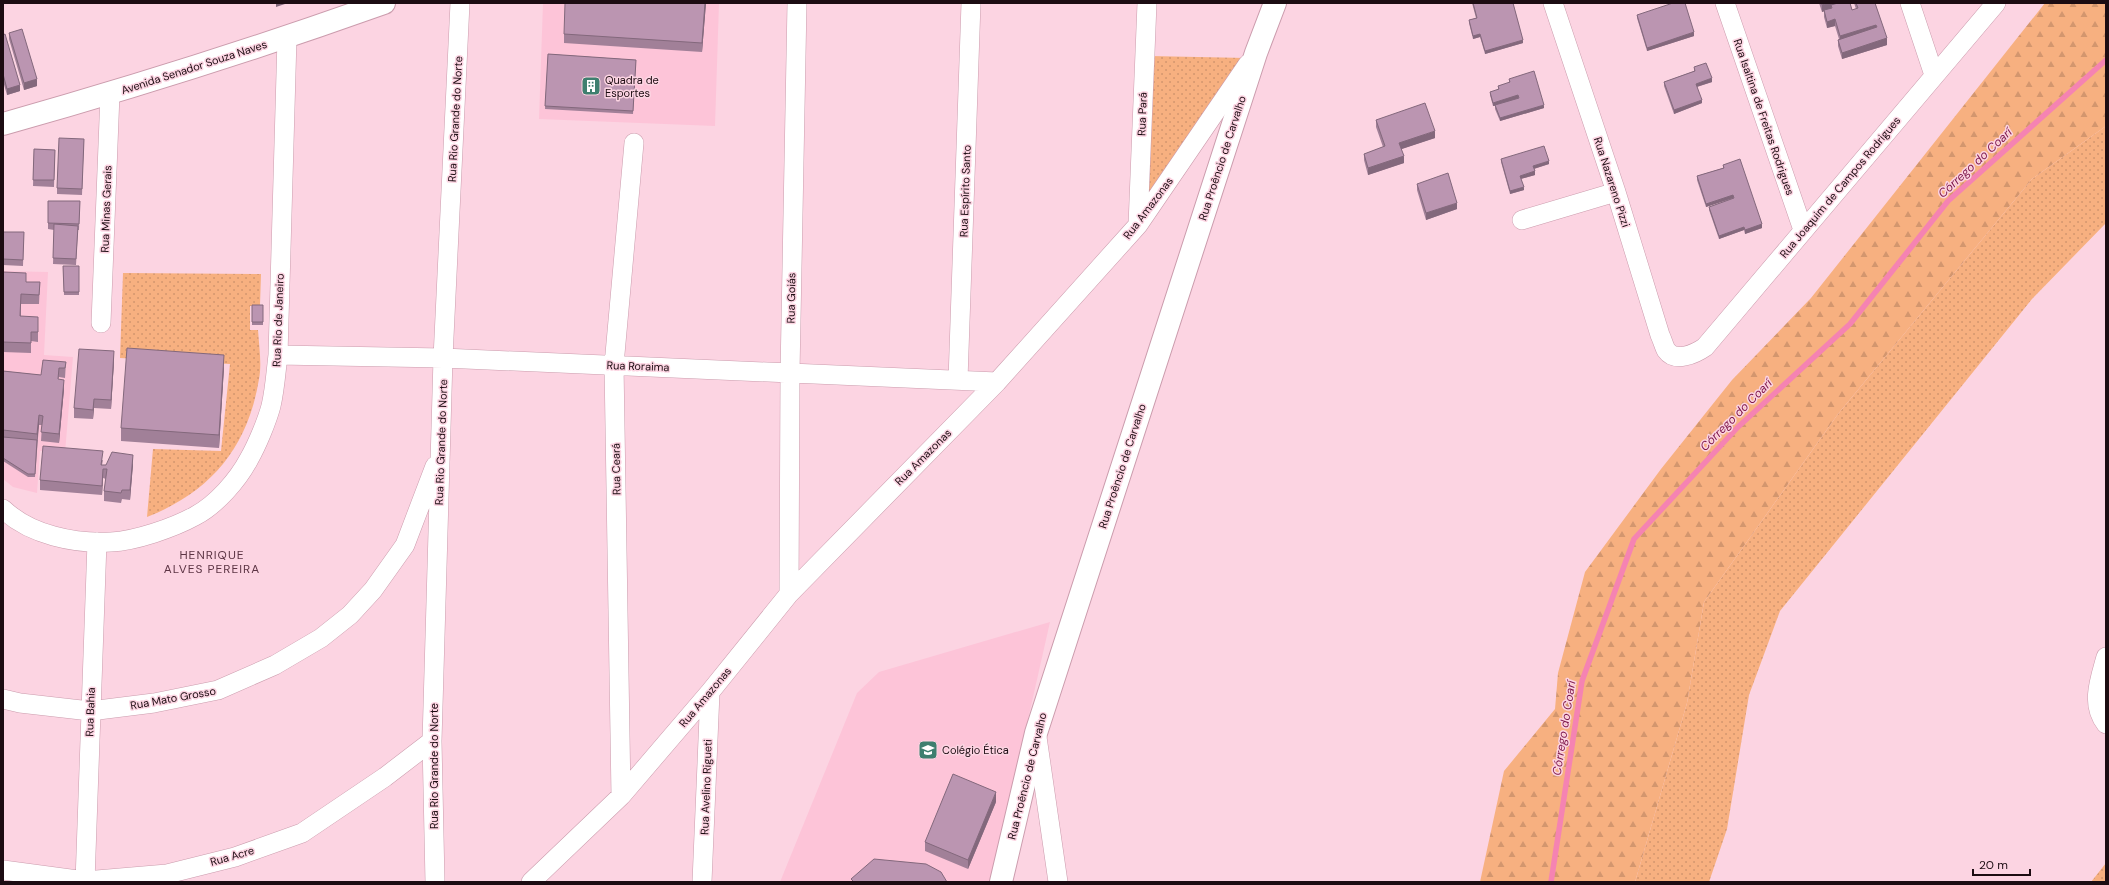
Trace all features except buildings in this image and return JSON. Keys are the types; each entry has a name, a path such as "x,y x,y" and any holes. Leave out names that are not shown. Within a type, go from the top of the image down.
{"street":[{"name":"Avenida Senador Souza Naves","path":"3,124 110,94 287,38 384,3"},
{"name":"Rua Rio Grande do Norte","path":"435,882 432,741 440,451 460,3"},
{"name":"Rua Goiás","path":"789,594 790,373 797,3"},
{"name":"Rua Espírito Santo","path":"958,380 971,3"},
{"name":"Rua Pará","path":"1138,225 1147,3"},
{"name":"Rua Amazonas","path":"531,882 621,796 710,692 789,594 997,382 1138,225 1256,54 1275,3"},
{"name":"Rua Nazareno Pizzi","path":"1553,3 1616,192 1660,335 1667,351 1676,356"},
{"name":"Rua Isaltina de Freitas Rodrigues","path":"1725,3 1803,230"},
{"path":"1910,3 1934,75"},
{"name":"Rua Joaquim de Campos Rodrigues","path":"1676,356 1693,355 1705,348 1996,3"},
{"name":"Rua Rio de Janeiro","path":"3,509 25,525 44,533 68,539 111,542 157,531 196,516 215,500 233,481 249,459 271,406 278,354 287,38"},
{"name":"Rua Proêncio de Carvalho","path":"1001,882 1036,733 1256,54"},
{"name":"Rua Minas Gerais","path":"101,324 110,94"},
{"name":"Rua Ceará","path":"621,796 614,365 634,143"},
{"path":"1522,220 1616,192"},
{"name":"Rua Roraima","path":"278,354 443,358 997,382"},
{"name":"Rua Mato Grosso","path":"3,699 20,703 90,711 154,703 218,690 275,665 321,638 350,614 373,590 405,545 440,451"},
{"name":"Rua Bahia","path":"85,882 97,542"},
{"path":"2106,657 2098,685 2097,704 2106,724"},
{"name":"Rua Avelino Rigueti","path":"702,882 710,692"},
{"path":"1036,733 1058,882"},
{"name":"Rua Acre","path":"3,870 85,882 167,874 235,857 302,834 385,777 432,741"}],"shaded area":[{"path":"543,3 719,3 715,126 539,119"},
{"path":"3,271 48,272 44,355 73,357 65,453 40,451 37,493 13,487 3,479"},
{"name":"Colégio Ética","path":"1050,622 1024,737 995,882 780,882 857,693 879,672"}],"green space":[{"path":"2045,3 2106,3 2106,126 2032,179 1838,414 1704,602 1687,703 1635,882 1480,882 1504,771 1555,709 1558,673 1585,572 1661,469 1732,380 1811,298"},
{"path":"1150,56 1246,58 1147,195"},
{"path":"2106,126 2106,223 2032,299 1780,611 1749,695 1727,829 1709,882 1635,882 1687,703 1704,602 1838,414 2032,179"},
{"path":"123,273 261,274 260,305 250,306 250,330 258,330 260,373 254,403 246,426 236,446 223,464 208,480 170,507 147,517 153,449 221,451 230,364 120,358"},
{"path":"2106,863 2106,882 2091,882"}],"waterway":[{"name":"Córrego do Coarí","path":"1551,882 1582,681 1634,539 1738,427 1850,324 1948,201 2106,60"}],"place":[{"name":"Quadra de Esportes","path":"591,86"},
{"name":"Colégio Ética","path":"928,750"}],"district":[{"name":"HENRIQUE ALVES PEREIRA","path":"212,562"}]}
